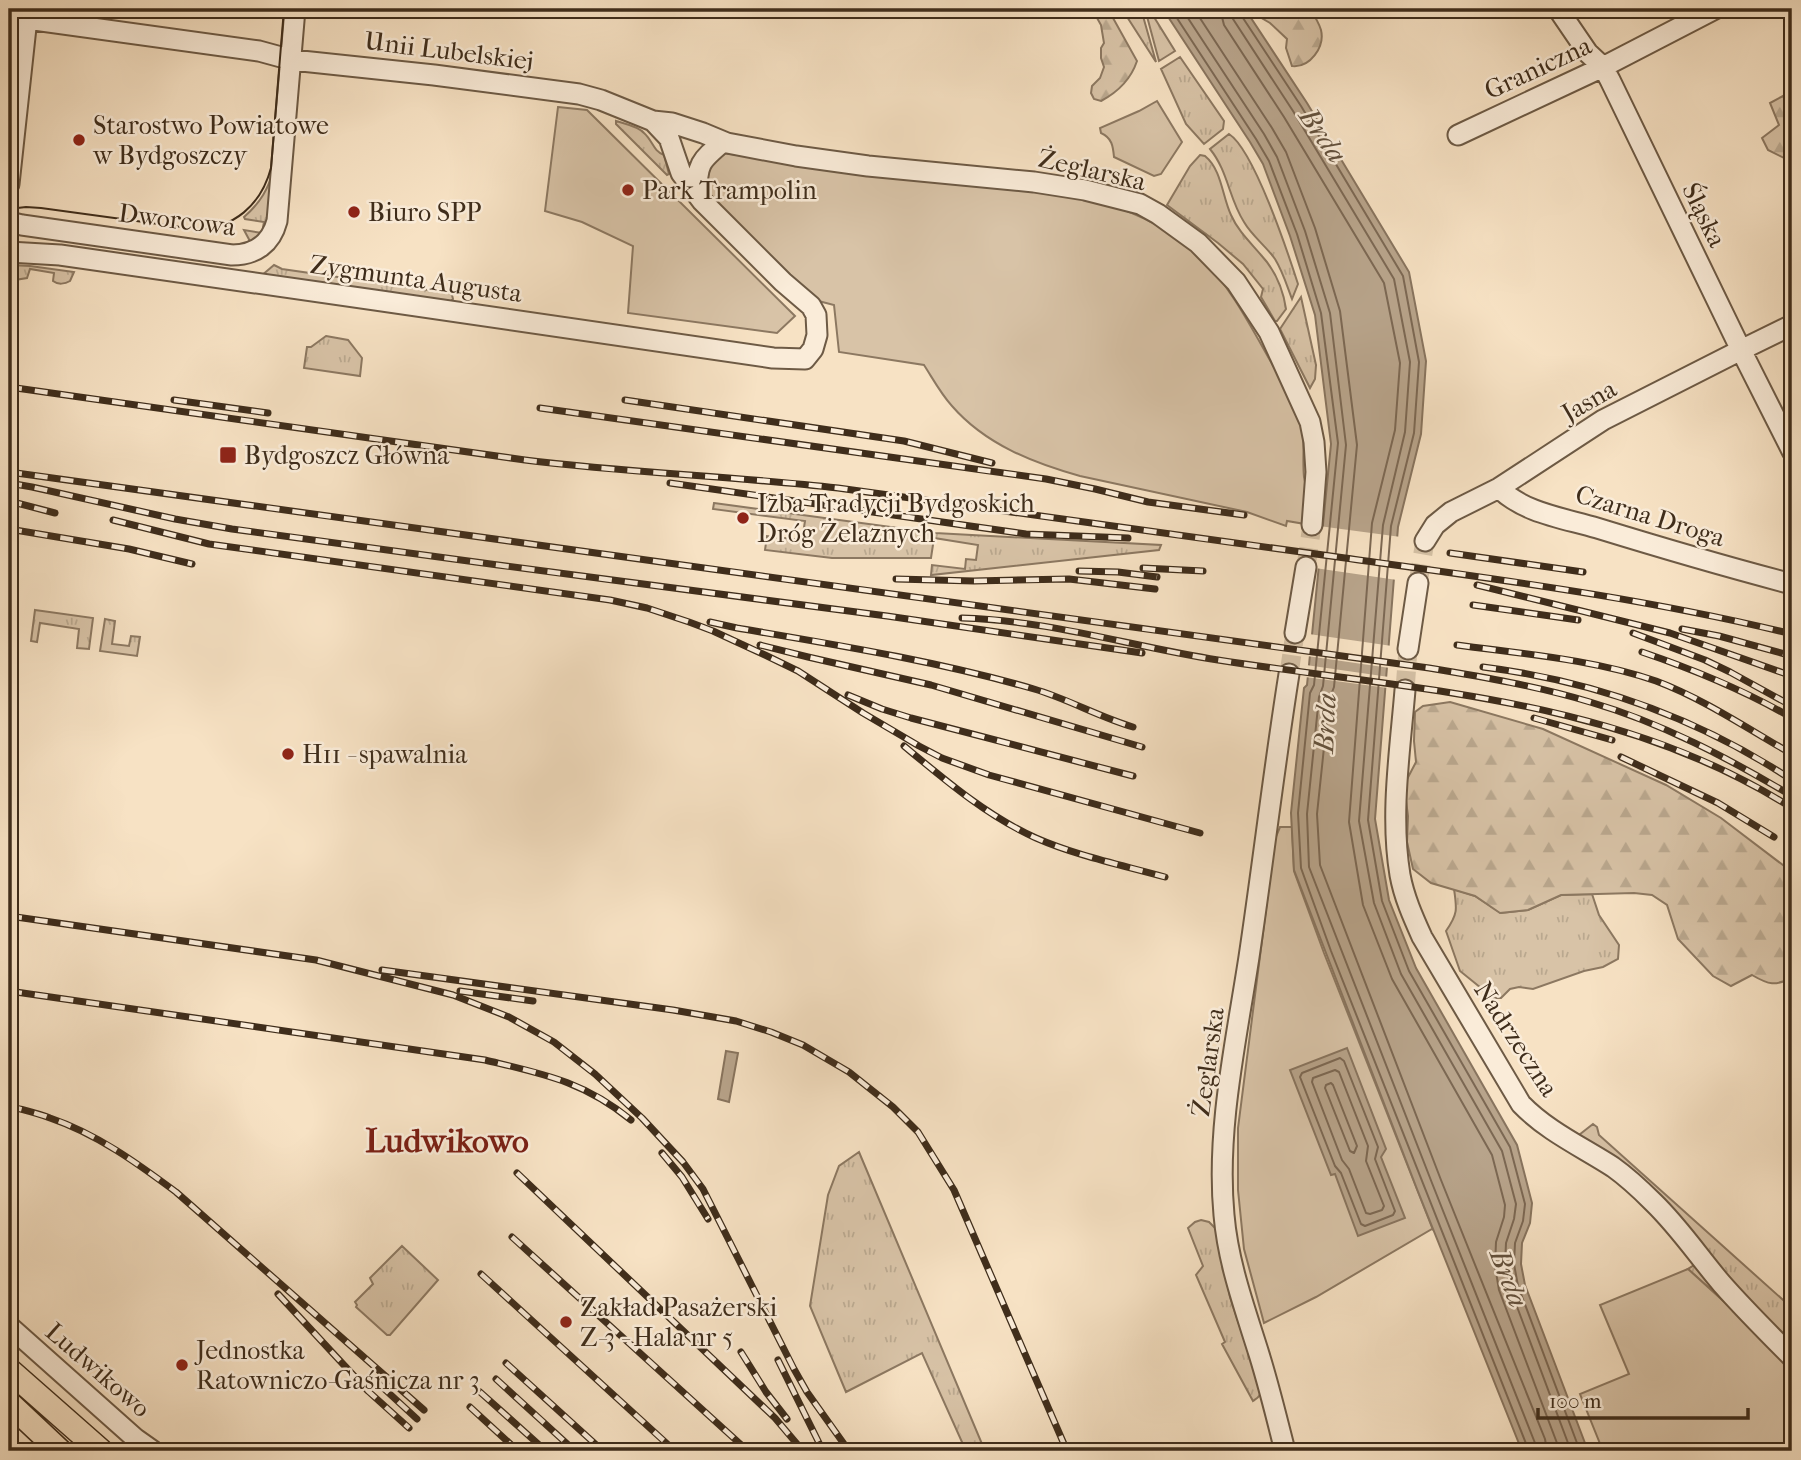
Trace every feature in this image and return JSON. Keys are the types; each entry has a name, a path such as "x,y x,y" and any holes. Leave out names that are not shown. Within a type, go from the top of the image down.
{"main road":[{"path":"9,1370 101,1451"},
{"path":"9,1403 60,1451"}],"street":[{"name":"Dworcowa","path":"9,222 232,255 243,255 257,250 269,239 277,221 295,9"},
{"name":"Śląska","path":"1558,9 1588,54 1603,67 1792,451"},
{"name":"Graniczna","path":"1458,135 1603,67 1715,9"},
{"name":"Unii Lubelskiej","path":"27,14 259,51 292,60 579,94 653,121"},
{"path":"9,184 27,14"},
{"path":"653,121 669,138 681,173 697,194"},
{"name":"Żeglarska","path":"653,121 673,123 723,142 796,156 1085,190 1140,204 1158,214 1198,243 1236,282 1269,332 1310,422 1316,472 1312,525"},
{"path":"697,194 698,168 704,158 723,142"},
{"name":"Zygmunta Augusta","path":"12,248 580,331 773,358 805,359 813,349 817,335 816,315 811,306 783,282 697,194"},
{"name":"Jasna","path":"1425,541 1444,516 1499,488 1602,421 1792,325"},
{"name":"Czarna Droga","path":"1499,488 1509,498 1527,508 1697,559 1792,584"},
{"path":"1295,633 1306,567"},
{"path":"1408,649 1418,583"},
{"name":"Żeglarska","path":"1285,1451 1233,1269 1224,1222 1223,1171 1232,1069 1289,674"},
{"name":"Nadrzeczna","path":"1405,690 1397,790 1396,845 1410,909 1422,937 1521,1104 1552,1130 1615,1169 1653,1202 1759,1325 1792,1357"},
{"name":"Ludwikowo","path":"9,1326 153,1451"}],"green space":[{"path":"1092,9 1108,9 1137,61 1123,84 1101,101 1094,99 1091,93 1092,86 1100,78 1104,67 1101,58 1104,43 1101,25"},
{"path":"1122,9 1141,9 1156,62"},
{"path":"1145,9 1149,9 1175,51 1159,61"},
{"path":"1246,9 1310,9 1318,22 1322,37 1315,55 1305,64 1292,66 1286,48 1287,39 1270,23"},
{"path":"1180,57 1224,121 1223,129 1204,144 1186,124 1161,69"},
{"path":"1783,96 1792,116 1792,162 1768,150 1762,138 1779,125 1770,103"},
{"path":"1157,101 1182,142 1161,174 1154,176 1114,157 1111,143 1108,137 1101,133 1100,128"},
{"path":"558,107 587,110 795,316 777,333 628,313 633,246 582,222 545,211"},
{"path":"616,121 644,133 664,155 669,174 616,124"},
{"path":"1229,134 1249,160 1278,227 1298,284 1292,299 1275,259 1251,232 1239,213 1221,166 1210,149"},
{"path":"722,153 1082,196 1130,212 1174,235 1200,256 1230,293 1294,404 1302,426 1304,477 1309,494 1305,524 1287,521 1286,526 1247,512 1080,476 1045,465 1011,450 979,431 952,406 924,365 839,352 834,305 811,299 707,195 704,181 706,171"},
{"path":"1200,155 1205,156 1215,168 1237,226 1278,280 1286,309 1277,321 1261,297 1263,289 1243,264 1167,205 1190,166"},
{"path":"274,167 268,229 262,238 252,245 244,230 262,233 264,222 244,217 263,195"},
{"path":"10,265 74,272 70,281 59,284 53,281 54,273 30,269 27,278 15,280 9,286"},
{"path":"274,265 282,269 449,293 453,299 450,302 261,276"},
{"path":"1301,297 1316,365 1315,379 1310,388 1280,329"},
{"path":"326,336 348,340 362,358 360,376 304,368 307,347"},
{"path":"714,503 935,533 1161,545 1159,550 931,575 932,565 965,569 966,559 976,560 978,545 934,538 931,558 832,558 765,550 767,536 802,540 805,521 713,509"},
{"path":"35,610 93,618 89,649 77,648 79,629 40,623 37,642 31,641"},
{"path":"105,619 115,621 112,644 129,646 131,636 140,637 137,656 100,651"},
{"path":"1450,702 1543,729 1666,785 1721,818 1792,872 1792,978 1772,983 1752,975 1731,986 1713,976 1678,939 1667,905 1652,895 1561,895 1528,910 1500,913 1475,896 1431,883 1413,869 1407,842 1408,816 1404,785 1416,762 1415,712 1423,706"},
{"path":"1280,827 1292,827 1294,871 1433,1230 1316,1297 1264,1323 1244,1249 1238,1190 1238,1128 1275,839"},
{"path":"1454,889 1475,896 1501,913 1528,910 1561,895 1592,894 1599,915 1619,945 1618,959 1603,967 1533,989 1519,987 1510,989 1501,998 1490,998 1460,971 1446,931 1456,911"},
{"path":"1593,1124 1599,1135 1792,1308 1792,1358 1783,1355 1688,1269 1702,1260 1688,1242 1570,1142"},
{"path":"859,1152 985,1451 966,1451 922,1353 846,1392 810,1306 828,1195 839,1166"},
{"path":"1201,1220 1209,1222 1216,1229 1230,1297 1260,1388 1259,1396 1253,1401 1222,1344 1225,1342 1196,1275 1203,1266 1188,1228"},
{"path":"402,1246 438,1280 390,1335 387,1335 356,1307 355,1302 373,1284 370,1278"},
{"path":"1688,1269 1783,1355 1792,1377 1792,1451 1603,1451 1580,1394 1629,1374 1600,1305"}],"water":[{"name":"Brda","path":"1163,9 1245,9 1307,103 1409,272 1426,361 1421,434 1398,527 1375,819 1389,900 1416,968 1517,1145 1532,1203 1530,1223 1522,1243 1521,1264 1525,1285 1588,1451 1522,1451 1294,870 1291,813 1304,688 1307,685 1331,444 1315,315 1263,164"},
{"path":"1347,1048 1386,1149 1381,1157 1405,1218 1358,1236 1335,1174 1331,1175 1290,1070"},
{"path":"726,1051 738,1053 729,1102 718,1099"}],"pier":[{"path":"1319,526 1401,537 1397,580 1315,568"},
{"path":"1309,634 1392,646 1390,668 1307,656"},
{"path":"1306,665 1389,677 1388,688 1305,677"}],"tunnel":[{"path":"1306,567 1312,525"},
{"path":"1418,583 1425,541"},
{"path":"1289,674 1295,633"},
{"path":"1405,690 1408,649"}],"tram line":[{"path":"9,209 41,208 195,229 222,225 244,212 260,193 271,168 284,9"}],"railway":[{"path":"9,387 525,460 838,488 1345,558 1626,600 1792,634"},
{"path":"174,400 268,413"},
{"path":"625,400 904,441 992,463"},
{"path":"540,408 1046,479 1148,502 1244,515"},
{"path":"9,472 1490,678 1570,696 1643,720 1719,755 1792,796"},
{"path":"9,483 232,529 887,616 1142,653"},
{"path":"670,483 1026,534 1128,538"},
{"path":"9,501 55,513"},
{"path":"113,520 209,544 610,600 647,608 713,631 798,671 863,713 942,758 989,775 1200,833"},
{"path":"9,529 129,549 192,564"},
{"path":"1450,553 1583,572"},
{"path":"1143,568 1203,571"},
{"path":"1079,571 1157,577"},
{"path":"896,579 1069,579 1155,589"},
{"path":"1477,585 1670,633 1792,676"},
{"path":"1473,605 1578,620"},
{"path":"962,618 1027,624 1186,655 1514,704 1586,721 1656,742 1725,771 1792,808"},
{"path":"710,622 961,670 1047,693 1133,727"},
{"path":"1682,629 1792,656"},
{"path":"1633,633 1705,660 1792,706"},
{"path":"760,645 931,685 1142,747"},
{"path":"1457,645 1582,662 1656,681 1709,705 1792,754"},
{"path":"1642,652 1719,681 1792,718"},
{"path":"1483,667 1565,682 1644,706 1720,738 1792,780"},
{"path":"848,695 911,718 1133,776"},
{"path":"1534,718 1612,740"},
{"path":"904,746 967,796 1018,829 1067,850 1165,877"},
{"path":"1621,757 1718,803 1774,837"},
{"path":"9,916 316,960 453,995 509,1017 554,1042 595,1074 642,1118 683,1162 703,1189 794,1369 849,1451"},
{"path":"382,970 736,1021 803,1045 849,1072 893,1107 918,1132 954,1190 1067,1451"},
{"path":"9,991 485,1060 562,1081 596,1096 631,1120"},
{"path":"460,991 533,1001"},
{"path":"9,1106 45,1116 84,1132 161,1181 424,1410"},
{"path":"662,1153 682,1177 708,1219"},
{"path":"517,1173 775,1418 803,1451"},
{"path":"512,1237 748,1451"},
{"path":"481,1274 675,1451"},
{"path":"278,1294 368,1391 409,1428"},
{"path":"741,1352 787,1419"},
{"path":"778,1360 823,1451"},
{"path":"506,1363 603,1451"},
{"path":"496,1379 575,1451"},
{"path":"379,1384 417,1419"},
{"path":"480,1392 546,1451"},
{"path":"470,1407 518,1451"}],"place":[{"name":"Starostwo Powiatowe w Bydgoszczy","path":"79,140"},
{"name":"Park Trampolin","path":"628,190"},
{"name":"Biuro SPP","path":"354,212"},
{"name":"Bydgoszcz Główna","path":"228,455"},
{"name":"Izba Tradycji Bydgoskich Dróg Żelaznych","path":"743,518"},
{"name":"H11 - spawalnia","path":"288,754"},
{"name":"Zakład Pasażerski Z-3 - Hala nr 5","path":"566,1322"},
{"name":"Jednostka Ratowniczo-Gaśnicza nr 3","path":"182,1365"}],"district":[{"name":"Ludwikowo","path":"447,1141"}]}
